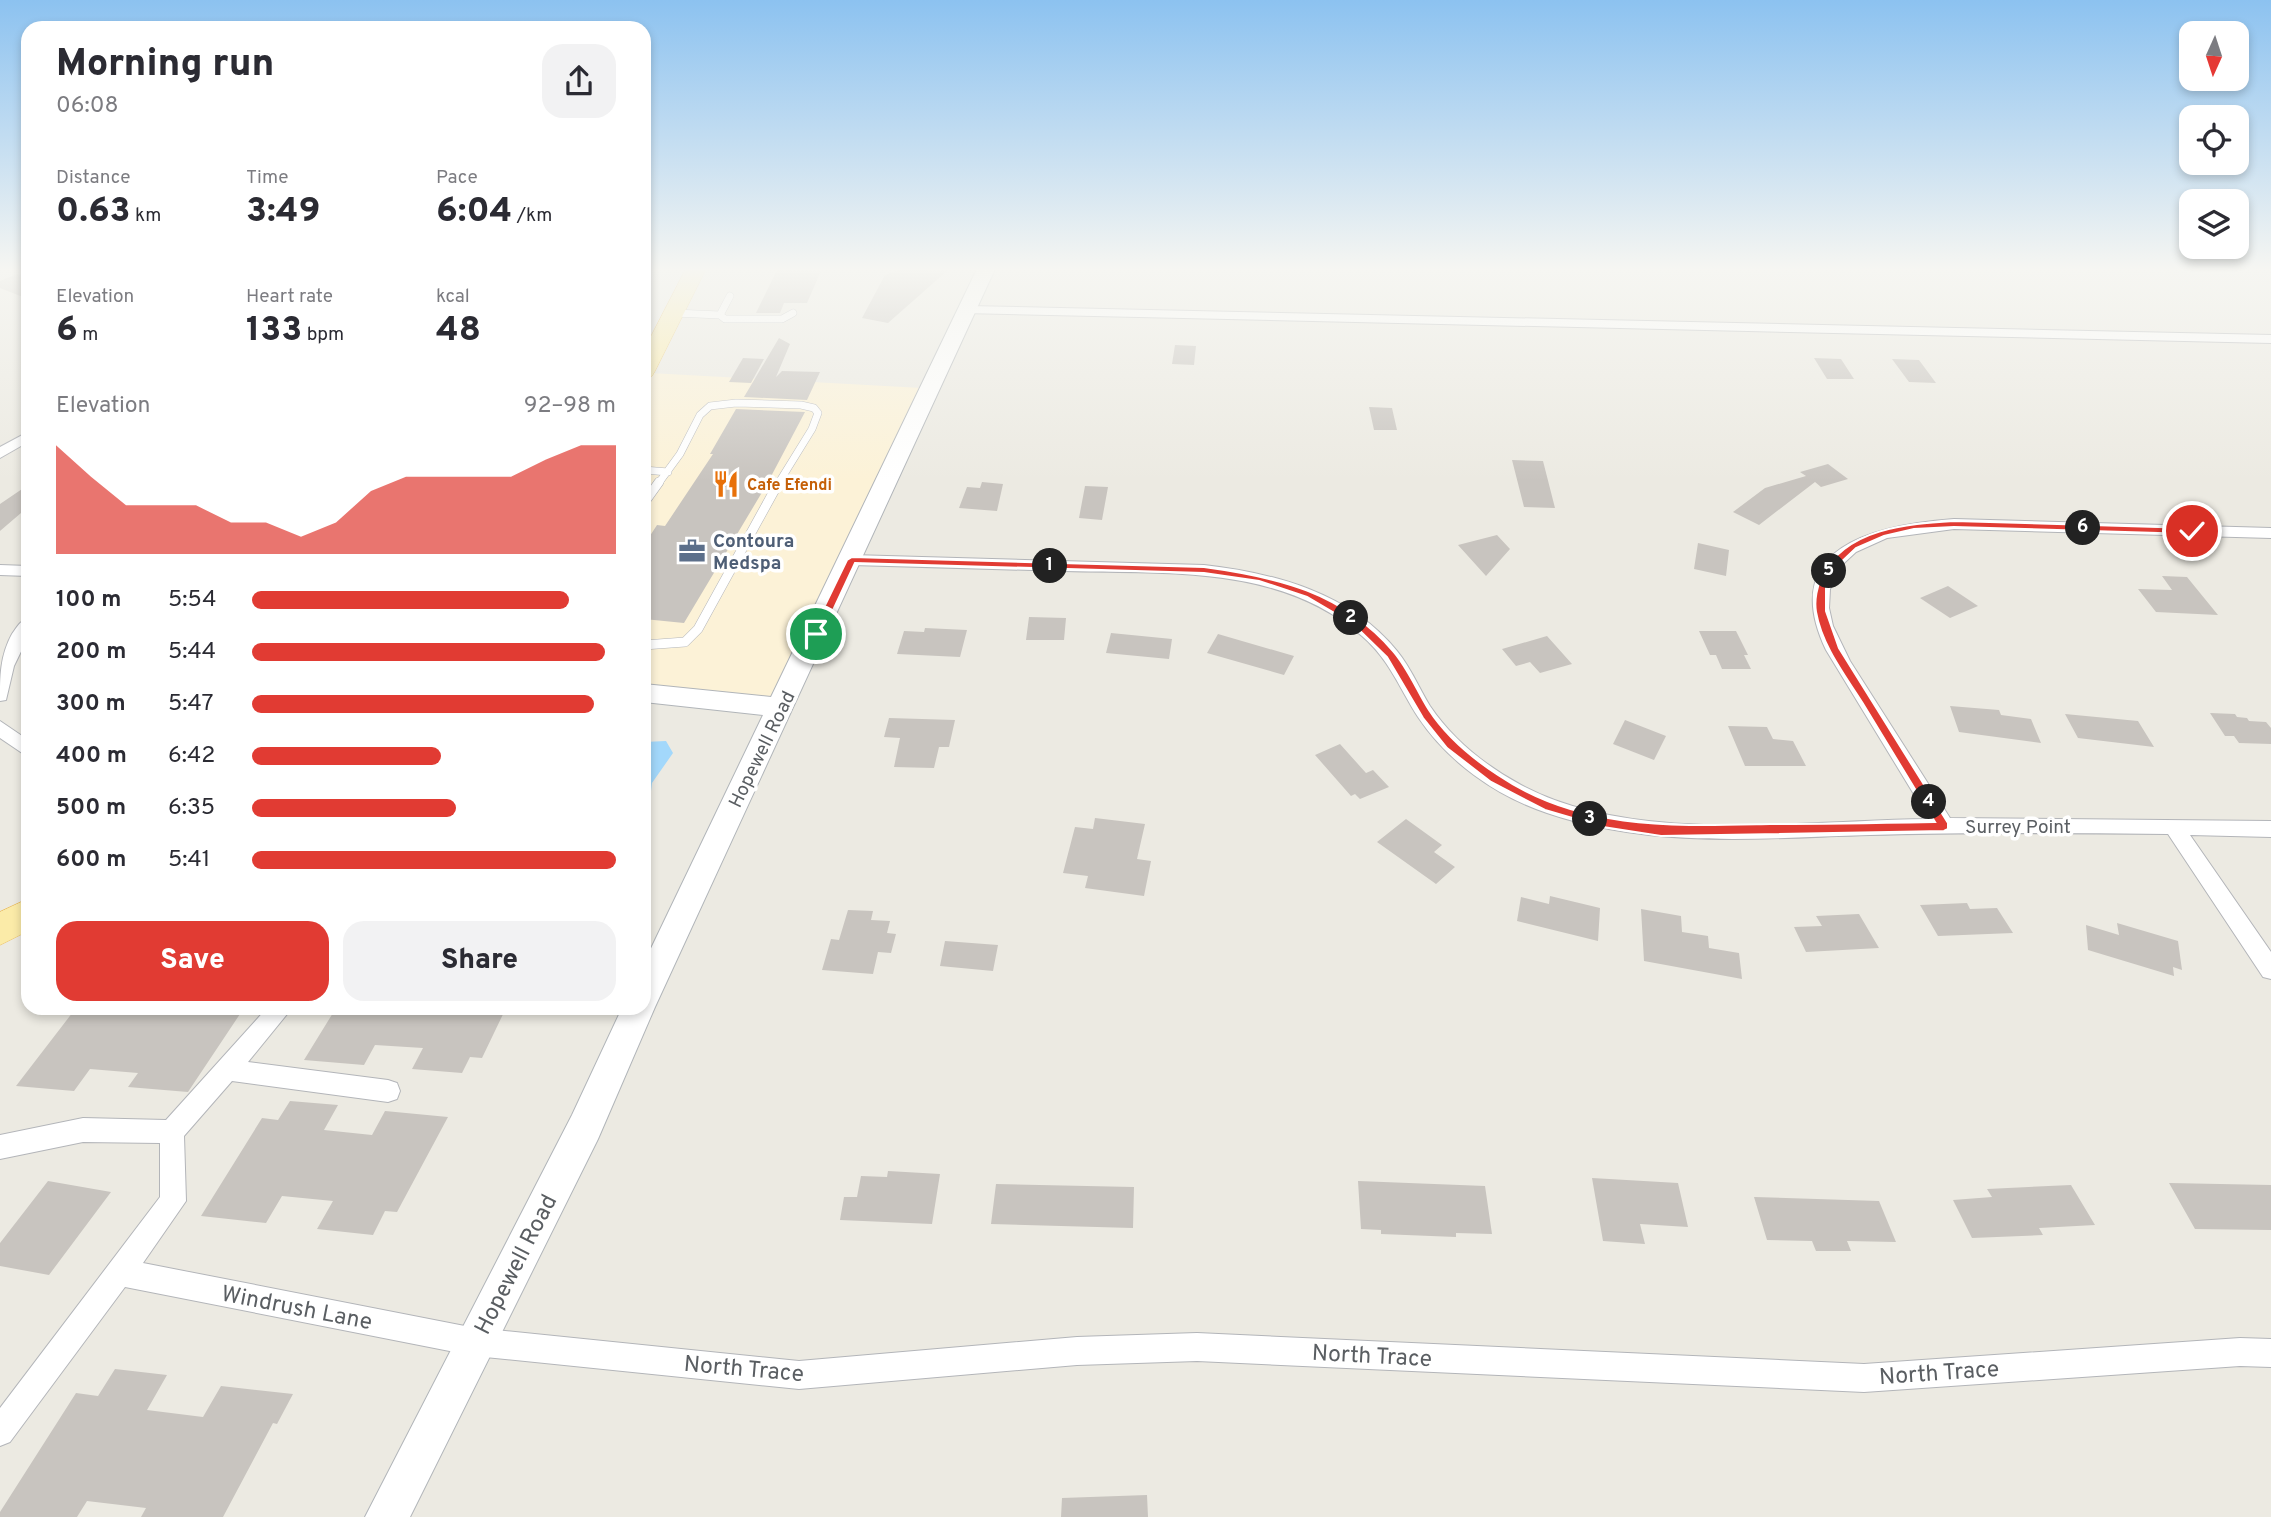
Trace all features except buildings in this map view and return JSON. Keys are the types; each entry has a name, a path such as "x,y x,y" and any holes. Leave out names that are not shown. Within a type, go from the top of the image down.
{"main road":[{"path":"651,357 660,340"},
{"path":"0,930 21,917"}],"street":[{"name":"Hopewell Road","path":"651,983 954,340"},
{"path":"0,454 21,440"},
{"path":"1944,826 1834,648 1821,611 1821,587 1832,564 1853,546 1881,533 1914,526 1954,524 2271,533"},
{"name":"Surrey Point","path":"852,560 1204,570 1261,578 1310,594 1357,621 1391,655 1426,715 1451,745 1495,779 1550,806 1603,823 1661,831 1944,826 2173,826 2271,829"},
{"path":"0,570 21,571"},
{"path":"0,695 13,643 21,633"},
{"path":"651,694 781,708"},
{"path":"3,734 21,746"},
{"path":"2173,826 2271,970"},
{"path":"0,1432 173,1201 172,1132 275,1015"},
{"name":"Hopewell Road","path":"387,1517 585,1127 636,1015"},
{"path":"227,1070 388,1091"},
{"path":"0,1147 83,1130 172,1132"},
{"name":"Windrush Lane","path":"119,1272 475,1342"},
{"name":"North Trace","path":"475,1342 799,1375 1077,1351 1197,1347 1864,1378 2240,1352 2271,1353"}],"lane":[{"path":"651,494 668,472 700,415 710,406 736,403 801,405 814,408 818,413 812,429 766,503 698,629 685,642 651,644"},
{"path":"651,471 668,472"}],"shaded area":[{"path":"651,373 940,389 783,700 651,688"}],"water":[{"path":"666,741 673,753 652,783 651,791 651,742"}],"place":[{"name":"Cafe Efendi","path":"726,484"},
{"name":"Contoura Medspa","path":"692,551"}],"route":[{"path":"816,634 852,560 1204,570 1261,578 1310,594 1357,621 1391,655 1426,715 1451,745 1495,779 1550,806 1603,823 1661,831 1944,826 1834,648 1821,611 1821,587 1832,564 1853,546 1881,533 1914,526 1954,524 2192,531"}]}
